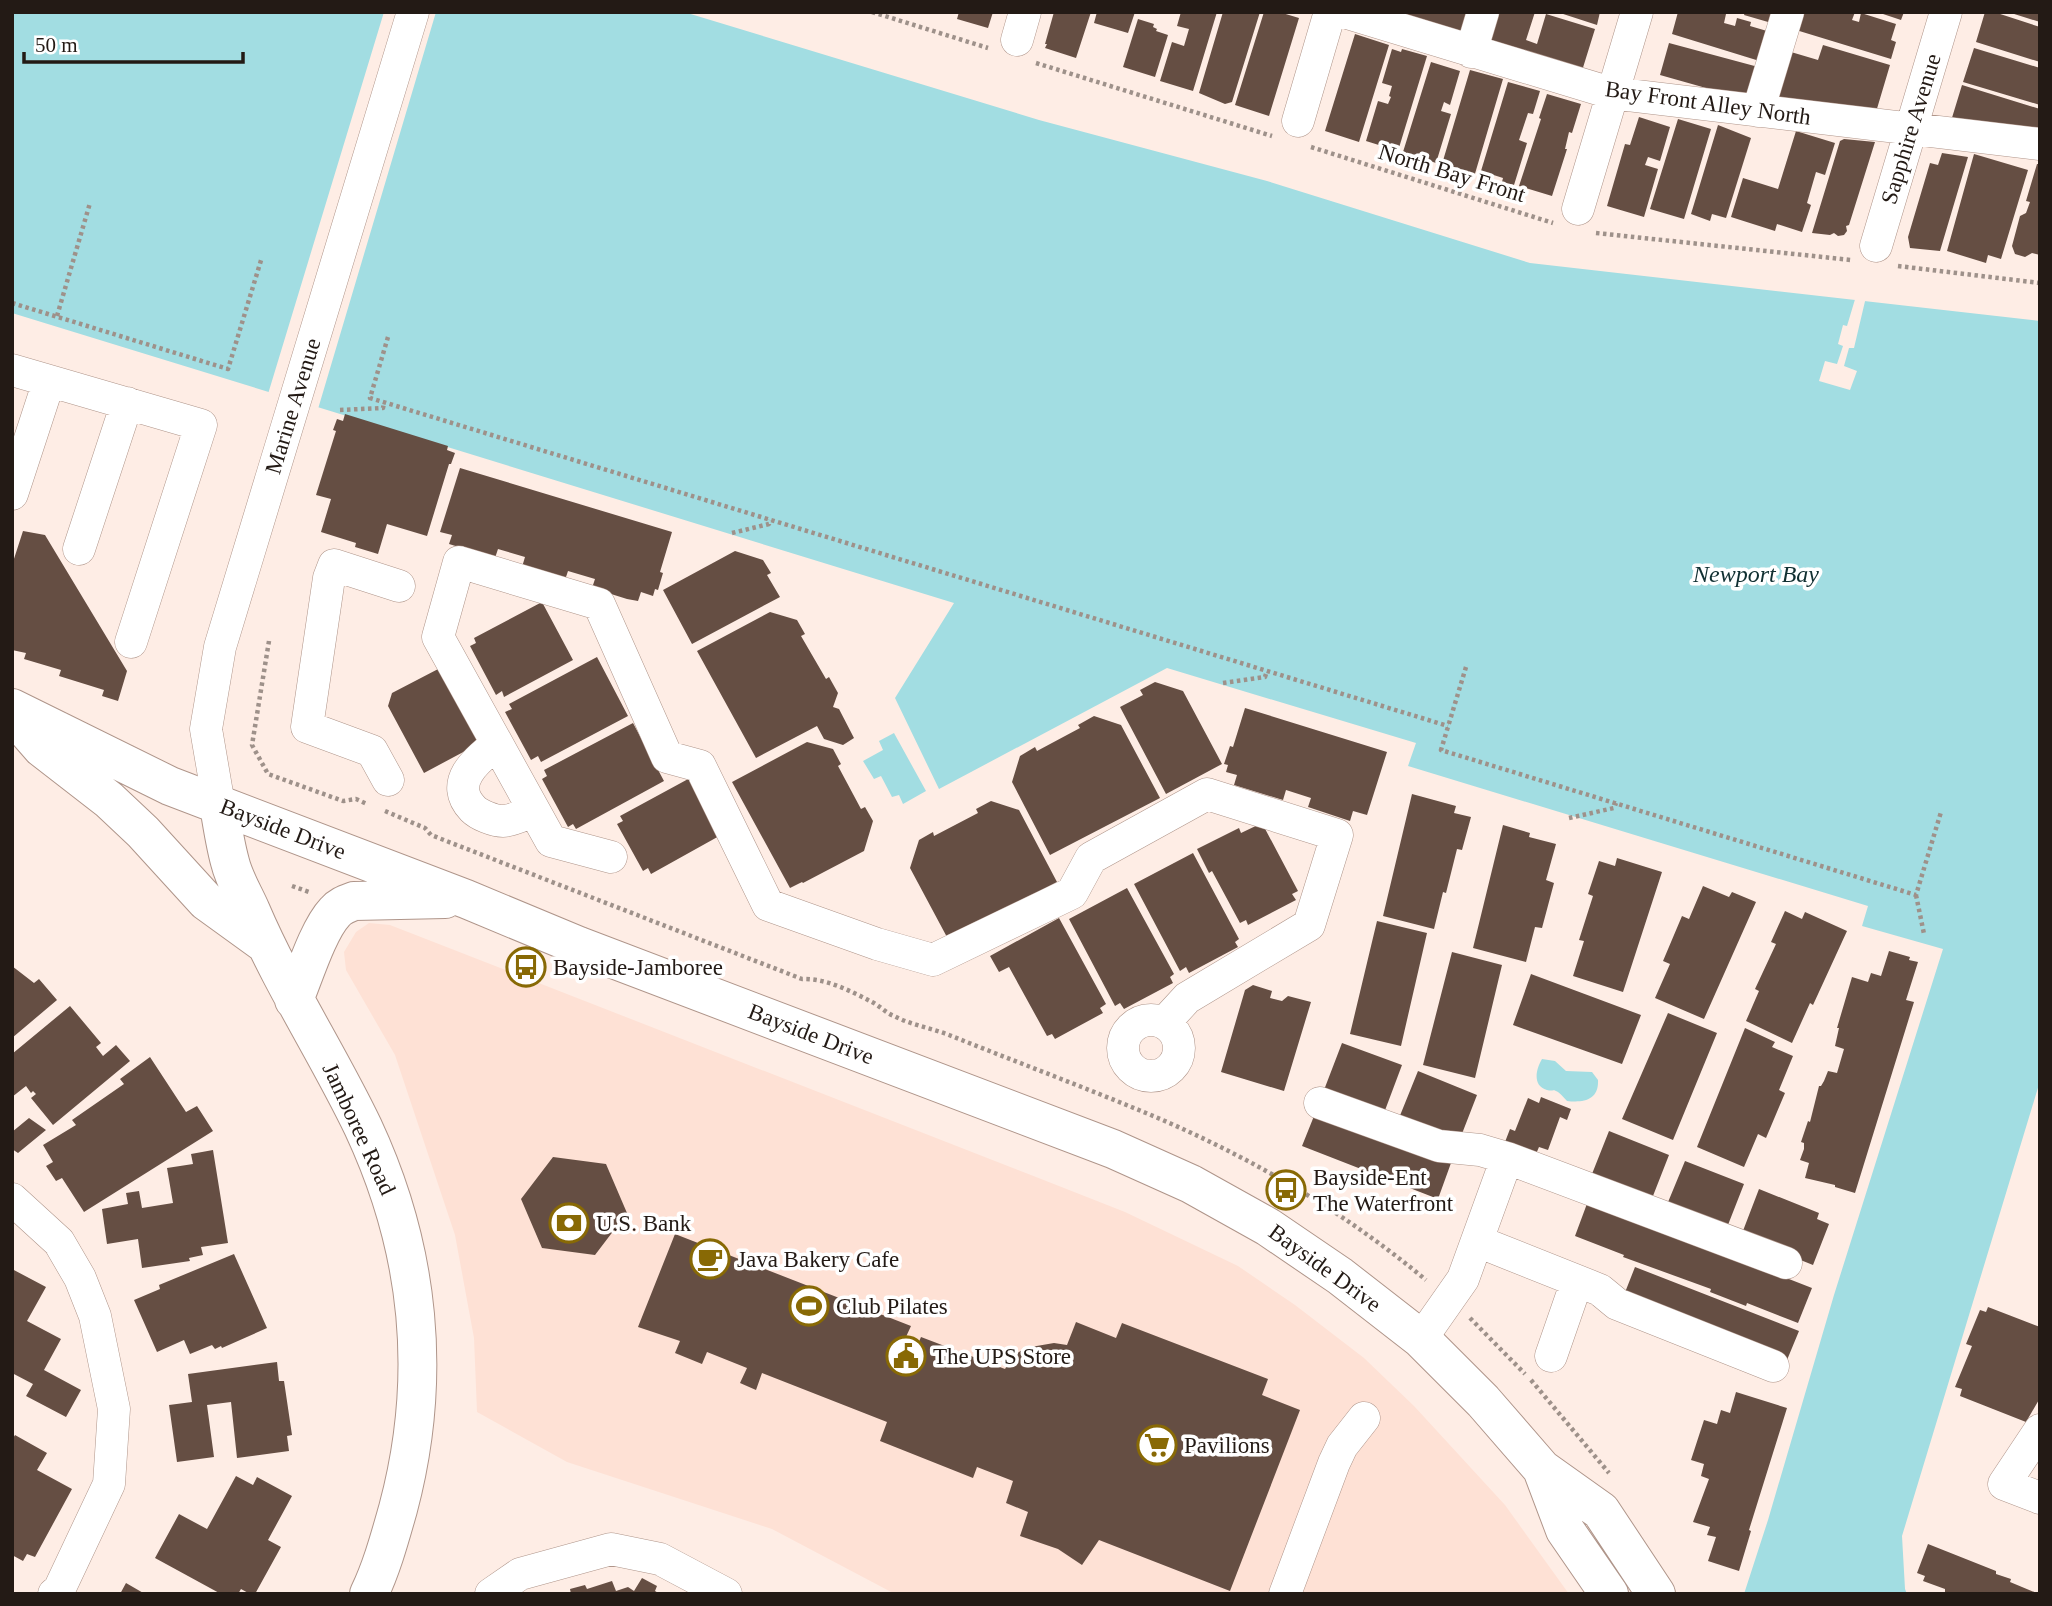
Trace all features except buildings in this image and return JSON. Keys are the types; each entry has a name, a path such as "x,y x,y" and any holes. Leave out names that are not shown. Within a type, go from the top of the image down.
{"main road":[{"name":"Bayside Drive","path":"12,708 170,786 466,899 579,946 1113,1149 1191,1184 1268,1227 1340,1276 1421,1339 1483,1401 1542,1469 1601,1511 1656,1594"},
{"path":"12,715 42,748 126,816 206,901 265,944"},
{"name":"Jamboree Road","path":"219,805 230,863 265,944 362,1126 389,1188 406,1246 415,1308 417,1373 411,1444 405,1483 390,1538 369,1594"},
{"path":"294,1000 324,928 342,905 354,901 466,899"},
{"name":"Bayside Drive","path":"1542,1469 1565,1530 1609,1594"}],"street":[{"name":"Marine Avenue","path":"219,805 206,729 228,618 413,12"},
{"path":"1293,135 1330,12"},
{"name":"Bay Front Alley North","path":"1344,12 1611,93 2040,144"},
{"path":"1471,52 1483,12"},
{"path":"1578,222 1611,93 1637,12"},
{"path":"1758,111 1788,12"},
{"name":"Sapphire Avenue","path":"1874,257 1946,12"},
{"path":"12,370 201,425 131,642"},
{"path":"12,494 49,381"},
{"path":"79,549 127,403"},
{"path":"611,857 551,841 438,636 459,562 598,604 667,757 701,766 768,905 877,944 933,960 1072,893 1091,858 1207,794 1337,835 1310,925 1187,998 1164,1023"},
{"path":"388,780 372,751 307,727 329,578 334,565 399,586"},
{"path":"497,744 474,762 463,782 465,800 478,814 503,821 534,811"},
{"path":"1320,1103 1439,1146 1480,1150 1507,1158 1786,1263"},
{"path":"1421,1339 1463,1279 1507,1158"},
{"path":"12,1199 59,1242 80,1279 95,1316 114,1409 110,1484 70,1568 54,1594"},
{"path":"1477,1241 1600,1290 1617,1304 1773,1366"},
{"path":"1550,1356 1577,1281"},
{"path":"1285,1594 1338,1454 1364,1418"},
{"path":"2040,1430 2004,1484 2040,1498"},
{"path":"491,1594 520,1574 611,1549 660,1559 726,1594"}],"path":[{"name":"North Bay Front","path":"872,12 1016,41 1293,135 1578,222 1874,257 2040,283"},
{"path":"57,316 90,203"},
{"path":"12,303 228,369 262,257"},
{"path":"388,337 370,398 1448,726"},
{"path":"340,410 383,408 384,403"},
{"path":"732,533 769,524 770,520"},
{"path":"1466,667 1441,750 1916,895"},
{"path":"1223,683 1265,677 1267,671"},
{"path":"1569,818 1614,808 1616,803"},
{"path":"1924,934 1916,895 1941,812"}],"shaded area":[{"path":"369,923 390,925 1125,1212 1238,1266 1295,1305 1364,1358 1414,1406 1505,1505 1569,1594 895,1594 772,1529 567,1462 477,1412 474,1338 455,1235 395,1055 346,970 344,952 356,932"}],"water":[{"name":"Newport Bay","path":"12,12 684,12 1039,120 1267,181 1530,263 2040,321 2040,1081 1902,1536 1907,1594 1744,1594 1834,1295 1943,949 1862,926 1868,906 1408,766 1416,743 1167,668 939,789 895,698 954,603 12,313"},
{"path":"894,733 926,791 903,804 899,795 892,797 881,776 874,779 863,761 883,750 879,741"},
{"path":"1542,1059 1555,1061 1566,1071 1592,1072 1598,1080 1596,1092 1585,1101 1567,1101 1556,1091 1542,1088 1537,1077"}],"pier":[{"path":"384,12 436,12 318,409 268,394"},
{"path":"1856,296 1866,297 1854,348 1849,348 1844,366 1857,371 1850,390 1819,381 1825,361 1837,364 1843,346 1838,344 1843,325 1847,326"}],"place":[{"name":"Bayside-Jamboree","path":"526,967"},
{"name":"Bayside-Ent The Waterfront","path":"1286,1190"},
{"name":"U.S. Bank","path":"569,1223"},
{"name":"Java Bakery Cafe","path":"710,1259"},
{"name":"Club Pilates","path":"809,1306"},
{"name":"The UPS Store","path":"906,1356"},
{"name":"Pavilions","path":"1157,1445"}]}
